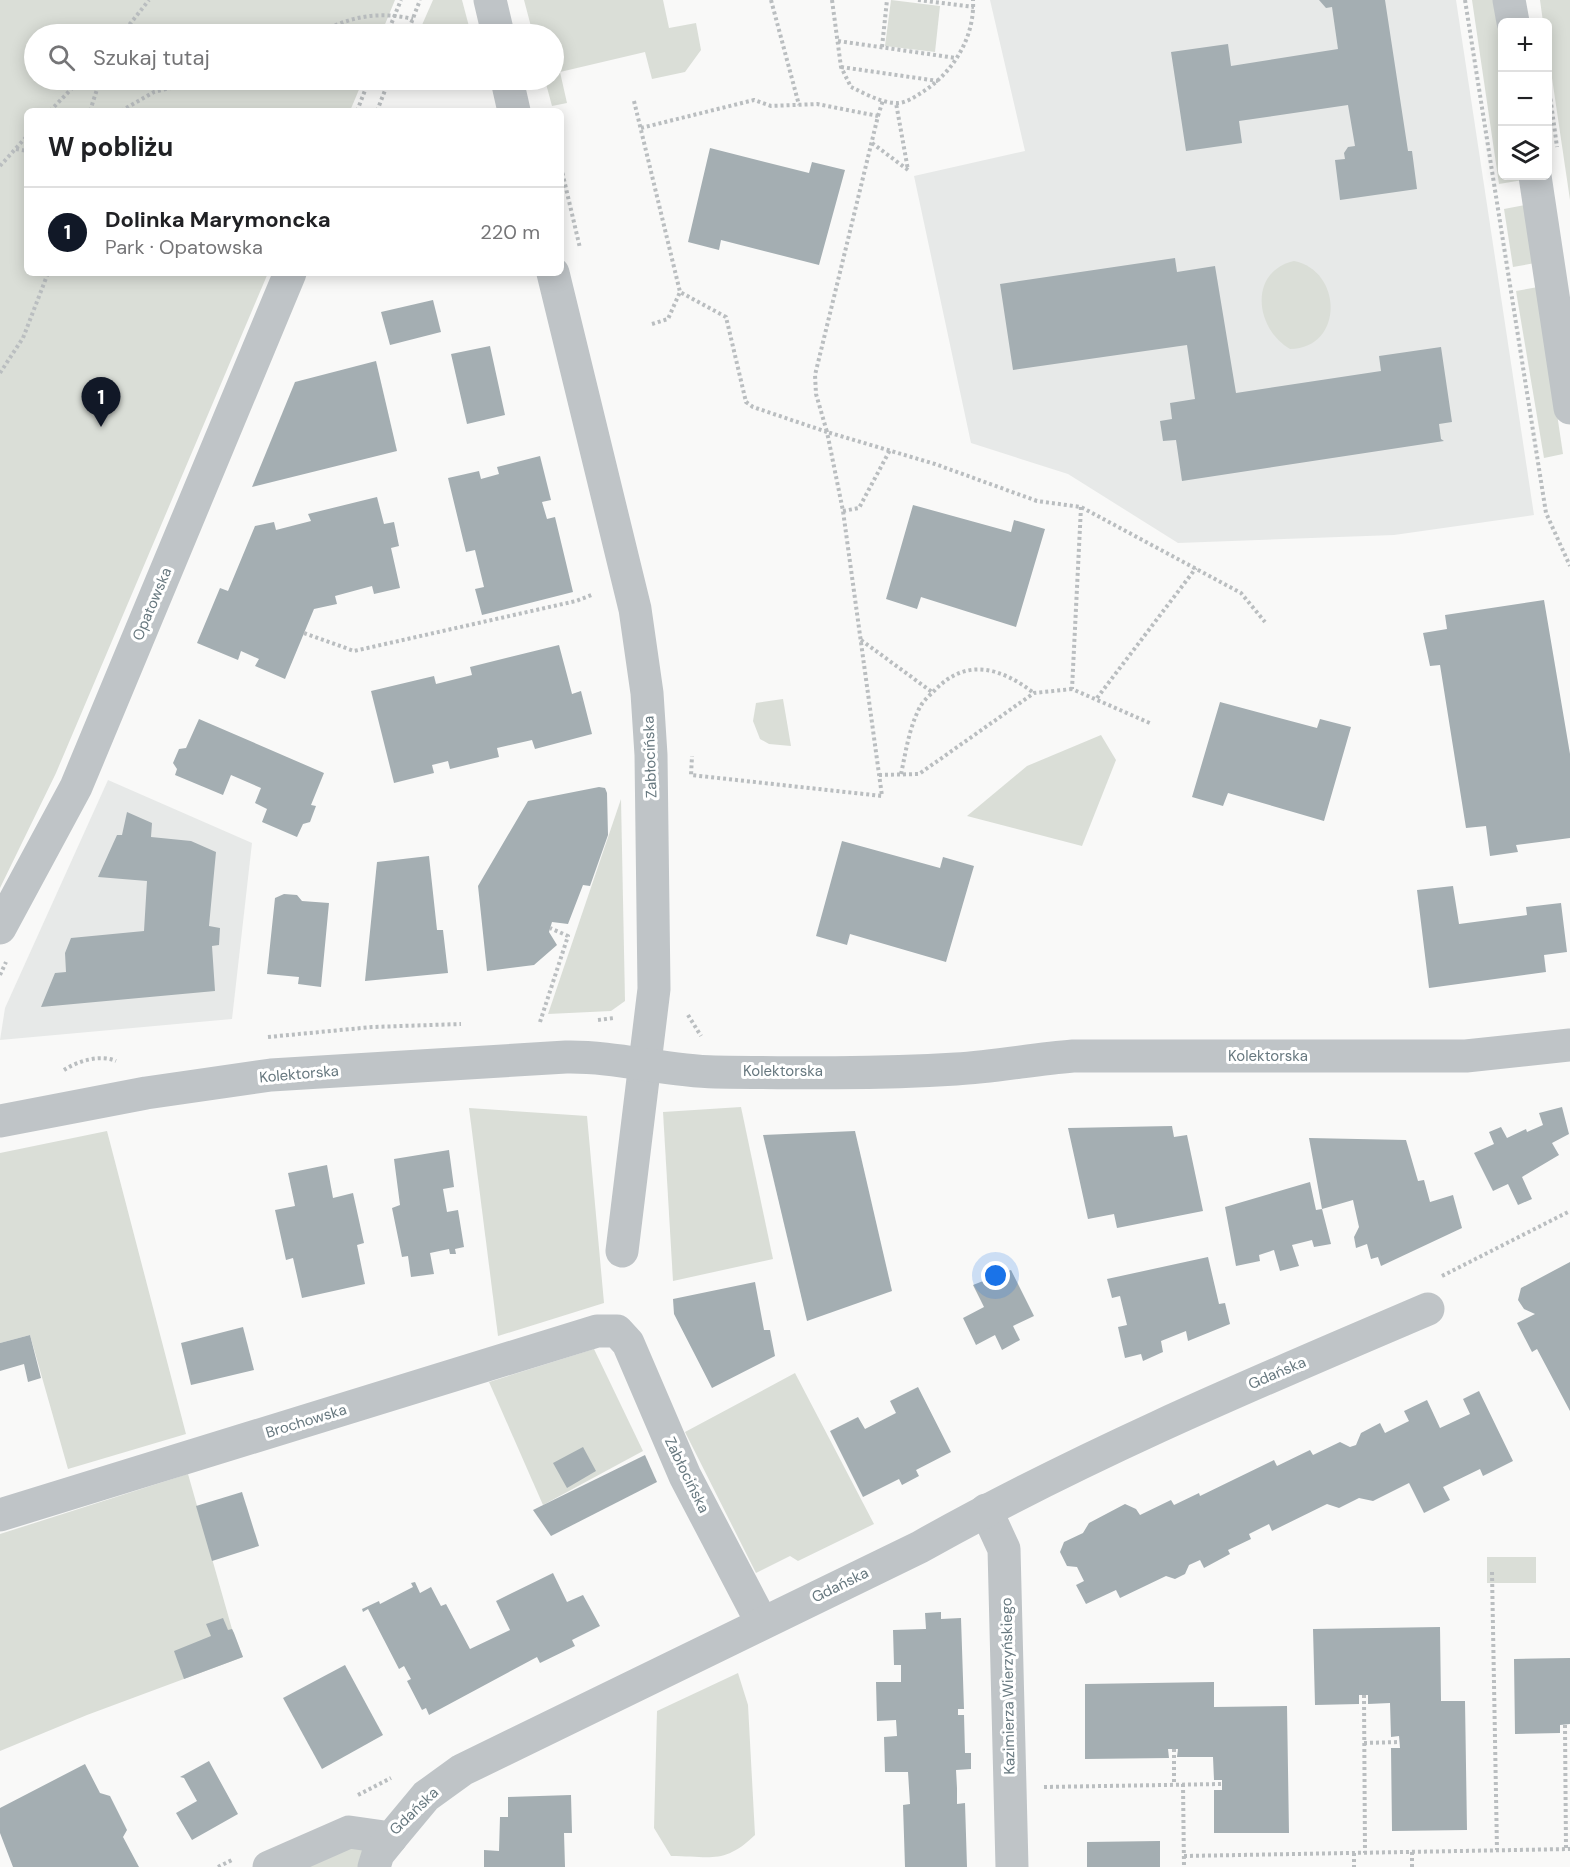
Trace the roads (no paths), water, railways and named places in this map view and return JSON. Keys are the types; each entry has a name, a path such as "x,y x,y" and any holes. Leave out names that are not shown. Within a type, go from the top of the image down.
{"street":[{"path":"490,0 496,24"},
{"path":"1509,0 1512,18"},
{"path":"509,90 513,108"},
{"path":"1536,180 1570,408"},
{"name":"Opatowska","path":"0,928 76,787 289,276"},
{"name":"Zabłocińska","path":"554,276 635,609 647,693 651,755 654,989 622,1251"},
{"name":"Kolektorska","path":"0,1121 146,1094 271,1075 566,1057 604,1056 644,1064 712,1072 912,1071 958,1069 1028,1059 1073,1056 1466,1056 1570,1045"},
{"name":"Gdańska","path":"269,1867 349,1832 391,1838 426,1797 462,1770 920,1547 986,1510 1240,1389 1428,1309"},
{"name":"Brochowska","path":"0,1515 597,1331 612,1331"},
{"name":"Zabłocińska","path":"612,1331 617,1331 628,1343 685,1476 762,1623"},
{"name":"Kazimierza Wierzyńskiego","path":"986,1510 1004,1549 1012,1867"},
{"path":"374,1867 378,1854 391,1838"}],"place":[{"name":"Dolinka Marymoncka","path":"101,427"}]}
